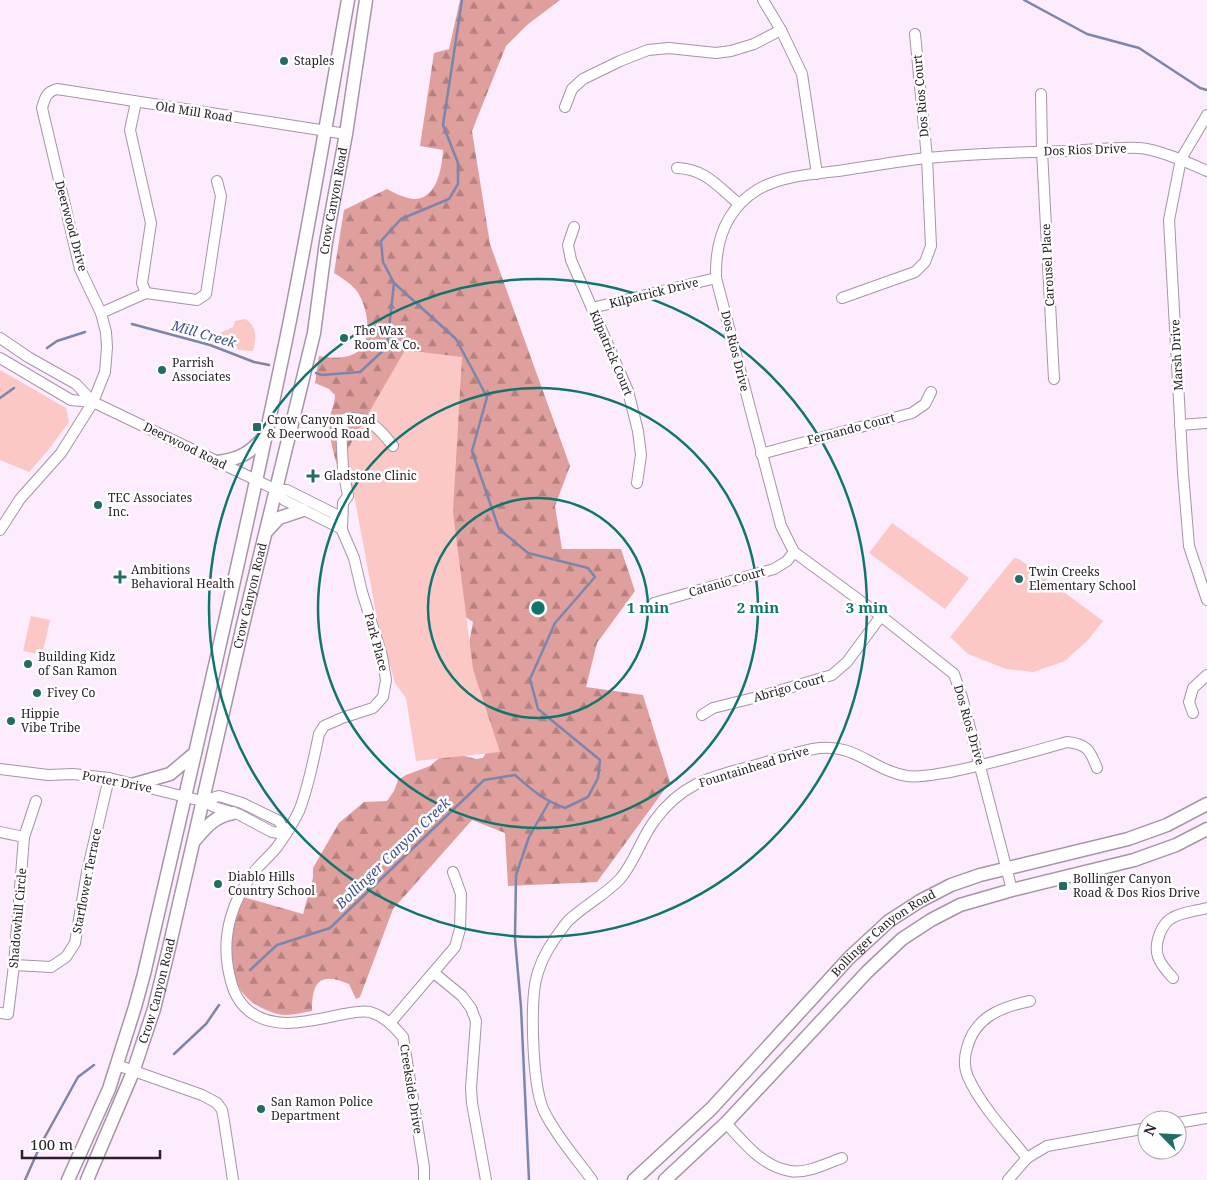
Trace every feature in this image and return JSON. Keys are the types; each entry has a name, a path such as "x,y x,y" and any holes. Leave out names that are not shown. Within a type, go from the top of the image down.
{"main road":[{"name":"Crow Canyon Road","path":"68,1180 109,1089 144,974 256,480 326,131 348,0"},
{"name":"Crow Canyon Road","path":"86,1180 133,1072 154,1009 314,333 326,242 346,134 366,0"},
{"path":"218,462 234,460 255,447 265,436"},
{"path":"266,532 279,518 303,510"},
{"path":"135,784 170,774 195,753"},
{"name":"Bollinger Canyon Road","path":"634,1180 711,1108 849,958 889,921 951,884 1007,868 1128,839 1167,825 1207,804"},
{"path":"193,842 207,825 225,814 233,813"},
{"name":"Bollinger Canyon Road","path":"665,1180 726,1123 861,978 902,939 931,920 960,905 1012,890 1134,860 1176,845 1207,829"}],"street":[{"path":"763,0 781,30 802,74 817,174"},
{"path":"565,107 572,89 583,79 648,50 669,48 716,54 731,52 754,44 781,30"},
{"name":"Dos Rios Court","path":"842,298 915,272 925,262 931,246 926,158 915,34"},
{"name":"Old Mill Road","path":"45,96 50,91 57,90 346,134"},
{"name":"Carousel Place","path":"1041,94 1042,151 1054,379"},
{"name":"Deerwood Drive","path":"0,530 20,499 61,453 93,402 105,372 106,332 101,312 80,268 42,108 45,96"},
{"path":"136,102 130,130 151,223 142,283 146,293"},
{"name":"Marsh Drive","path":"1207,116 1181,159 1169,220 1180,424 1189,546 1207,600"},
{"name":"Dos Rios Drive","path":"1012,890 962,697 954,674 881,616 794,552 781,526 716,278 718,244 726,224 738,204 756,190 775,181 817,174 926,158 1042,151 1141,148 1181,159 1207,171"},
{"path":"677,168 691,168 705,175 738,204"},
{"path":"101,312 146,293 197,300 206,294 221,196 217,181"},
{"name":"Kilpatrick Court","path":"574,227 568,245 571,260 628,391 638,431 641,455 637,483"},
{"name":"Kilpatrick Drive","path":"592,308 716,278"},
{"name":"Deerwood Road","path":"0,338 28,357 76,384 93,402"},
{"name":"Deerwood Road","path":"0,358 71,400 93,402 276,490"},
{"name":"Fernando Court","path":"761,454 912,413 925,404 932,392"},
{"path":"276,490 284,500 342,529 343,503 348,496 343,469 341,425 344,419 351,418 372,423 393,446"},
{"path":"1180,424 1207,423"},
{"name":"Park Place","path":"276,490 287,490 335,514 354,558 362,592 382,656 386,680 382,696 373,708 324,726 319,734 299,810 286,834"},
{"name":"Catanio Court","path":"654,603 774,568 787,561 794,552"},
{"name":"Abrigo Court","path":"702,715 713,708 832,675 847,662 881,616"},
{"path":"1193,713 1189,702 1193,688 1207,675"},
{"name":"Fountainhead Drive","path":"592,1180 545,1114 539,1100 534,1018 536,983 547,950 558,935 570,920 621,878 646,834 674,797 712,777 813,748 845,749 885,769 907,776 922,777 980,766 1067,742 1080,743 1092,754 1098,768"},
{"name":"Porter Drive","path":"0,769 48,775 73,774 109,778 202,801"},
{"name":"Starflower Terrace","path":"14,965 51,967 66,957 75,943 87,872 109,778"},
{"path":"202,801 219,796 242,803 279,821 286,834"},
{"name":"Shadowhill Circle","path":"0,1013 8,1014 14,965 24,837 36,801"},
{"path":"202,801 233,813 272,832 286,834"},
{"path":"0,832 24,837"},
{"name":"Creekside Drive","path":"286,834 254,872 239,894 228,924 225,952 230,979 236,996 241,1004 253,1014 276,1024 294,1023 357,1012 370,1012 390,1023 403,1037 424,1167 424,1180"},
{"path":"390,1023 455,947 460,929 461,894 453,872"},
{"path":"1173,978 1156,954 1156,943 1164,925 1172,918 1207,908"},
{"path":"434,973 462,996 471,1008 476,1021 471,1088 486,1180"},
{"path":"1027,1158 992,1114 968,1077 964,1060 970,1036 985,1017 1014,1004 1030,1001"},
{"path":"117,1065 202,1094 217,1103 222,1110 233,1180"},
{"path":"1187,1121 1207,1118"},
{"path":"726,1123 751,1151 773,1165 791,1172 808,1170 842,1158"},
{"path":"1008,1180 1027,1158 1047,1146 1137,1130"}],"green space":[{"path":"460,0 560,0 527,25 506,46 472,131 490,244 570,466 555,506 562,549 621,549 635,591 597,643 586,687 643,695 670,782 597,882 508,886 505,833 472,820 393,909 360,997 356,999 349,984 339,980 325,979 316,986 312,1001 312,1011 289,1015 279,1014 250,1001 237,984 231,952 235,922 243,897 303,914 313,878 313,868 339,823 364,802 387,801 394,791 398,780 430,766 445,753 449,752 476,759 483,758 491,744 467,654 473,622 461,614 358,492 346,484 334,456 330,435 330,418 335,395 329,389 315,383 319,356 336,358 354,354 361,349 367,333 366,314 360,297 351,285 334,273 344,210 387,189 413,199 421,198 433,189 437,182 443,150 420,146 434,53 449,49"}],"shaded area":[{"path":"245,319 252,325 255,333 253,351 219,344 220,333 233,327 235,321"},
{"path":"405,350 462,357 453,512 473,669 500,752 416,761 406,698 395,683 377,618 346,452"},
{"path":"0,370 66,408 69,422 29,472 0,460"},
{"path":"892,523 969,578 945,609 869,553"},
{"path":"1014,558 1019,559 1103,621 1089,639 1065,661 1033,672 1006,669 968,654 950,637"},
{"path":"31,616 50,620 42,655 23,651"}],"waterway":[{"path":"250,970 277,945 330,928 484,780 515,775 550,802 565,808 588,797 598,778 600,760 538,709 530,679 555,623 595,577 588,568 528,553 499,529 472,451 487,397 456,339 394,283 383,262 381,241 401,219 449,199 458,184 458,163 443,125 462,0"},
{"path":"1024,0 1087,34 1139,48 1200,88 1207,90"},
{"name":"Mill Creek","path":"316,373 322,375 360,372 387,347 394,283"},
{"name":"Mill Creek","path":"132,324 210,345 254,362 269,365"},
{"name":"Mill Creek","path":"47,348 57,341 85,332"},
{"name":"Mill Creek","path":"0,398 14,388"},
{"path":"529,1180 521,1007 515,939 516,875 529,837 549,802"},
{"name":"Bollinger Canyon Creek","path":"174,1054 206,1024 219,1005"},
{"name":"Bollinger Canyon Creek","path":"25,1180 41,1144 78,1077 94,1065"}],"place":[{"name":"Staples","path":"284,61"},
{"name":"The Wax Room & Co.","path":"344,338"},
{"name":"Parrish Associates","path":"162,370"},
{"name":"Crow Canyon Road & Deerwood Road","path":"257,427"},
{"name":"Gladstone Clinic","path":"313,476"},
{"name":"TEC Associates Inc.","path":"98,505"},
{"name":"Ambitions Behavioral Health","path":"120,577"},
{"name":"Twin Creeks Elementary School","path":"1019,579"},
{"name":"Building Kidz of San Ramon","path":"28,664"},
{"name":"Fivey Co","path":"37,693"},
{"name":"Hippie Vibe Tribe","path":"11,721"},
{"name":"Diablo Hills Country School","path":"218,884"},
{"name":"Bollinger Canyon Road & Dos Rios Drive","path":"1063,886"},
{"name":"San Ramon Police Department","path":"261,1109"}]}
